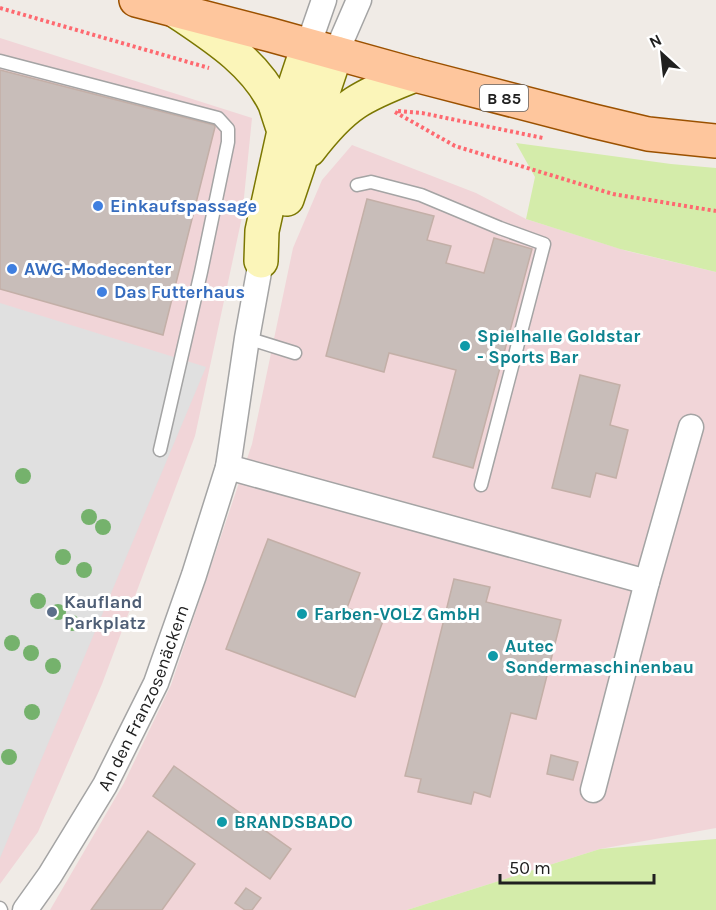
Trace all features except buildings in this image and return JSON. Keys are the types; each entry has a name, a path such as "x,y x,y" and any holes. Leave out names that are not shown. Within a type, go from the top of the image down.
{"main road":[{"name":"B 85","path":"136,0 415,75 648,134 716,141"}],"street":[{"path":"261,261 276,231 301,160 322,50 324,0"},
{"path":"261,261 262,231 296,82 359,0"},
{"path":"174,10 204,30 243,62 261,82 274,104 284,132"},
{"path":"301,160 331,124 355,103 415,75"},
{"name":"An den Franzosenäckern","path":"25,910 50,875 105,785 156,683 194,575 228,467 261,261"},
{"path":"593,789 647,582 691,427"},
{"path":"228,467 647,582"}],"lane":[{"path":"0,61 218,118 228,129 228,142 201,272 160,450"},
{"path":"357,185 371,182 421,195 544,244 481,485"},
{"path":"247,338 295,353"}],"path":[{"path":"392,110 455,146 613,194 716,210"}],"shaded area":[{"path":"0,38 252,118 242,217 195,436 102,684 38,832 0,884"},
{"path":"352,145 476,193 526,219 627,251 716,272 716,828 600,849 407,910 50,910 124,783 171,685 252,444 293,248 322,180"},
{"name":"Kaufland Parkplatz","path":"0,303 206,367 0,858"}],"green space":[{"path":"516,143 716,168 716,272 620,249 526,219 535,177"},
{"path":"716,839 716,910 407,910 600,849"}],"place":[{"name":"Einkaufspassage","path":"98,206"},
{"name":"AWG-Modecenter","path":"12,269"},
{"name":"Das Futterhaus","path":"102,292"},
{"name":"Spielhalle Goldstar - Sports Bar","path":"465,346"},
{"name":"Kaufland Parkplatz","path":"52,612"},
{"name":"Farben-VOLZ GmbH","path":"302,614"},
{"name":"Autec Sondermaschinenbau","path":"493,656"},
{"name":"BRANDSBADO","path":"222,822"}]}
